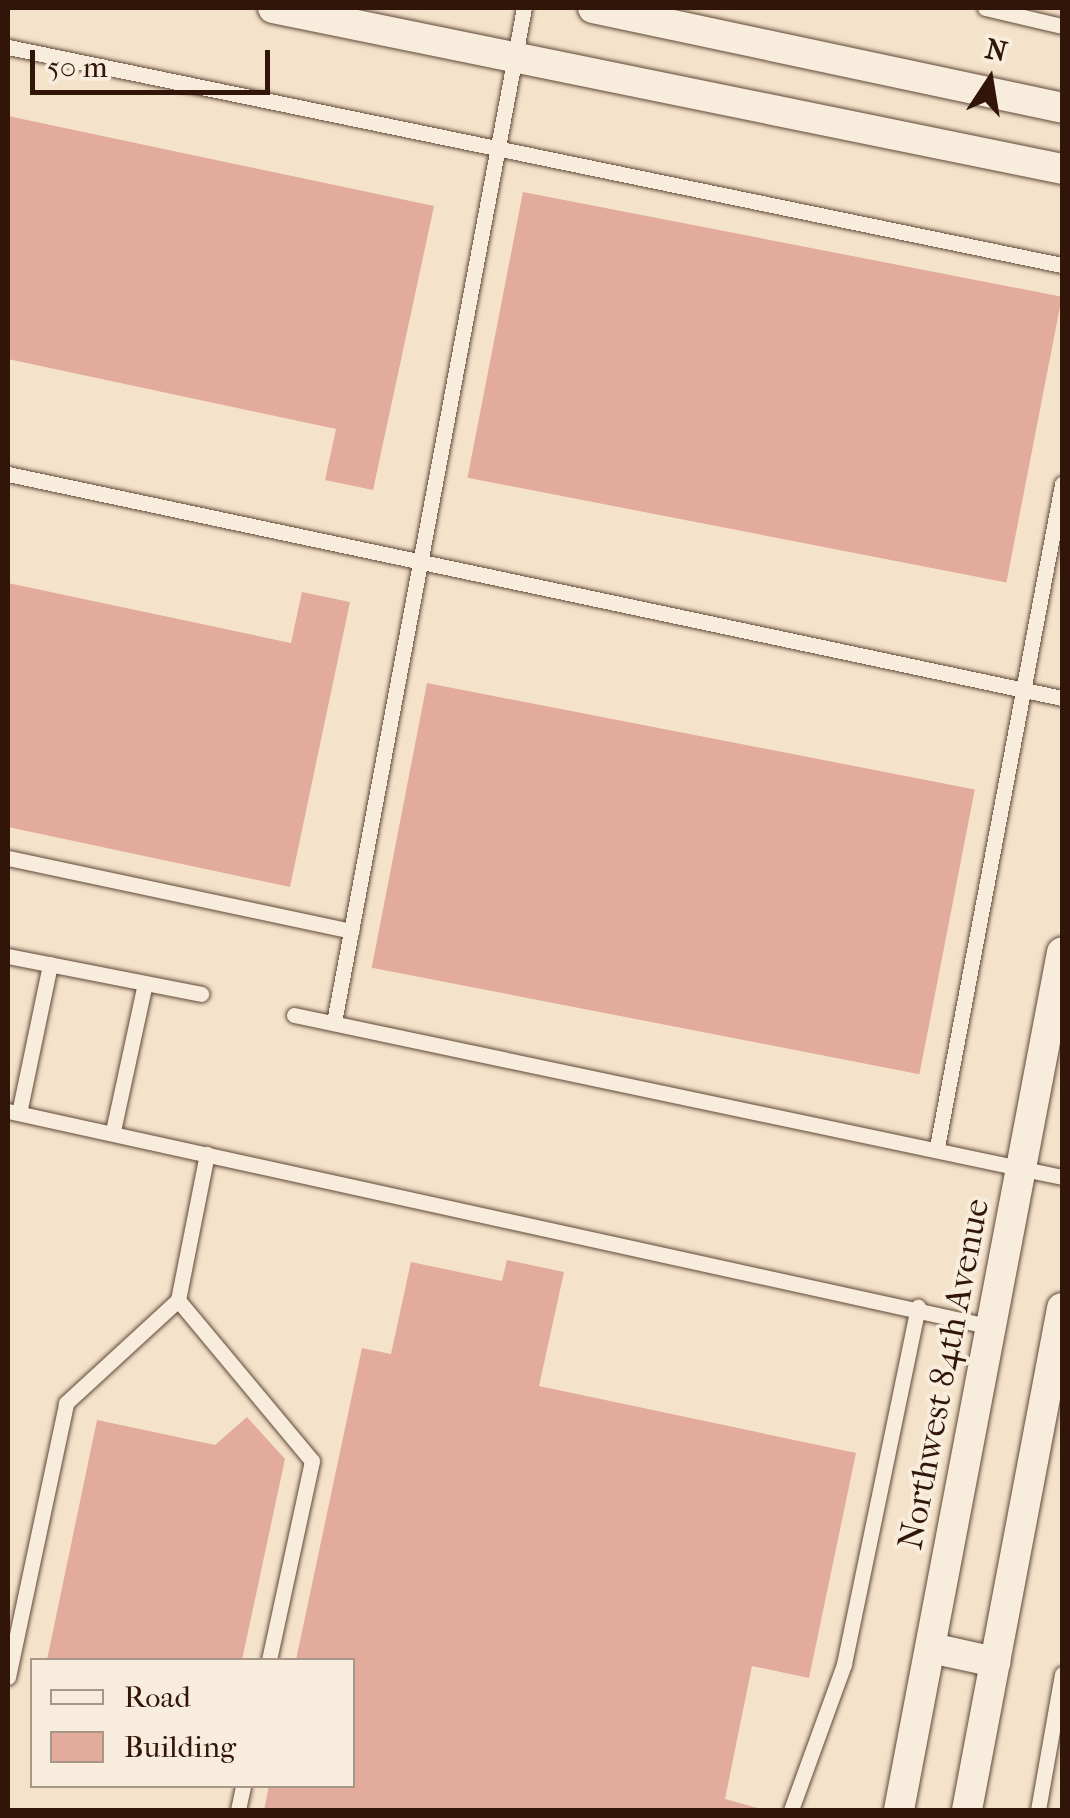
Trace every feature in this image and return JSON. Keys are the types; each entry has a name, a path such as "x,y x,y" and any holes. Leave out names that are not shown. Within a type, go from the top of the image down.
{"street":[{"path":"593,8 1062,108"},
{"path":"284,9 1062,169"},
{"name":"Northwest 84th Avenue","path":"899,1810 1062,952"},
{"path":"967,1810 1062,1308"},
{"path":"930,1648 995,1662"}],"lane":[{"path":"334,1022 524,8"},
{"path":"986,8 1062,26"},
{"path":"8,47 499,152 1062,264"},
{"path":"8,474 1062,698"},
{"path":"937,1147 1062,484"},
{"path":"8,858 351,931"},
{"path":"8,956 200,994"},
{"path":"50,964 13,1112 918,1306 992,1326"},
{"path":"113,1131 145,984"},
{"path":"294,1014 1022,1164 1062,1177"},
{"path":"8,1677 66,1403 178,1300 207,1154"},
{"path":"178,1300 312,1462 270,1658"},
{"path":"791,1810 844,1664 918,1306"},
{"path":"1038,1810 1062,1674"}],"building":[{"path":"8,116 434,206 373,490 325,480 336,429 8,359"},
{"path":"523,192 1062,297 1006,582 467,478"},
{"path":"8,583 291,643 302,592 350,602 290,887 8,827"},
{"path":"427,683 975,789 919,1074 372,968"},
{"path":"507,1260 564,1272 539,1386 856,1453 809,1678 752,1666 725,1799 765,1810 264,1810 269,1788 355,1788 355,1658 296,1658 362,1348 391,1354 411,1262 502,1281"},
{"path":"247,1417 285,1459 242,1658 47,1658 97,1420 215,1445"}]}
